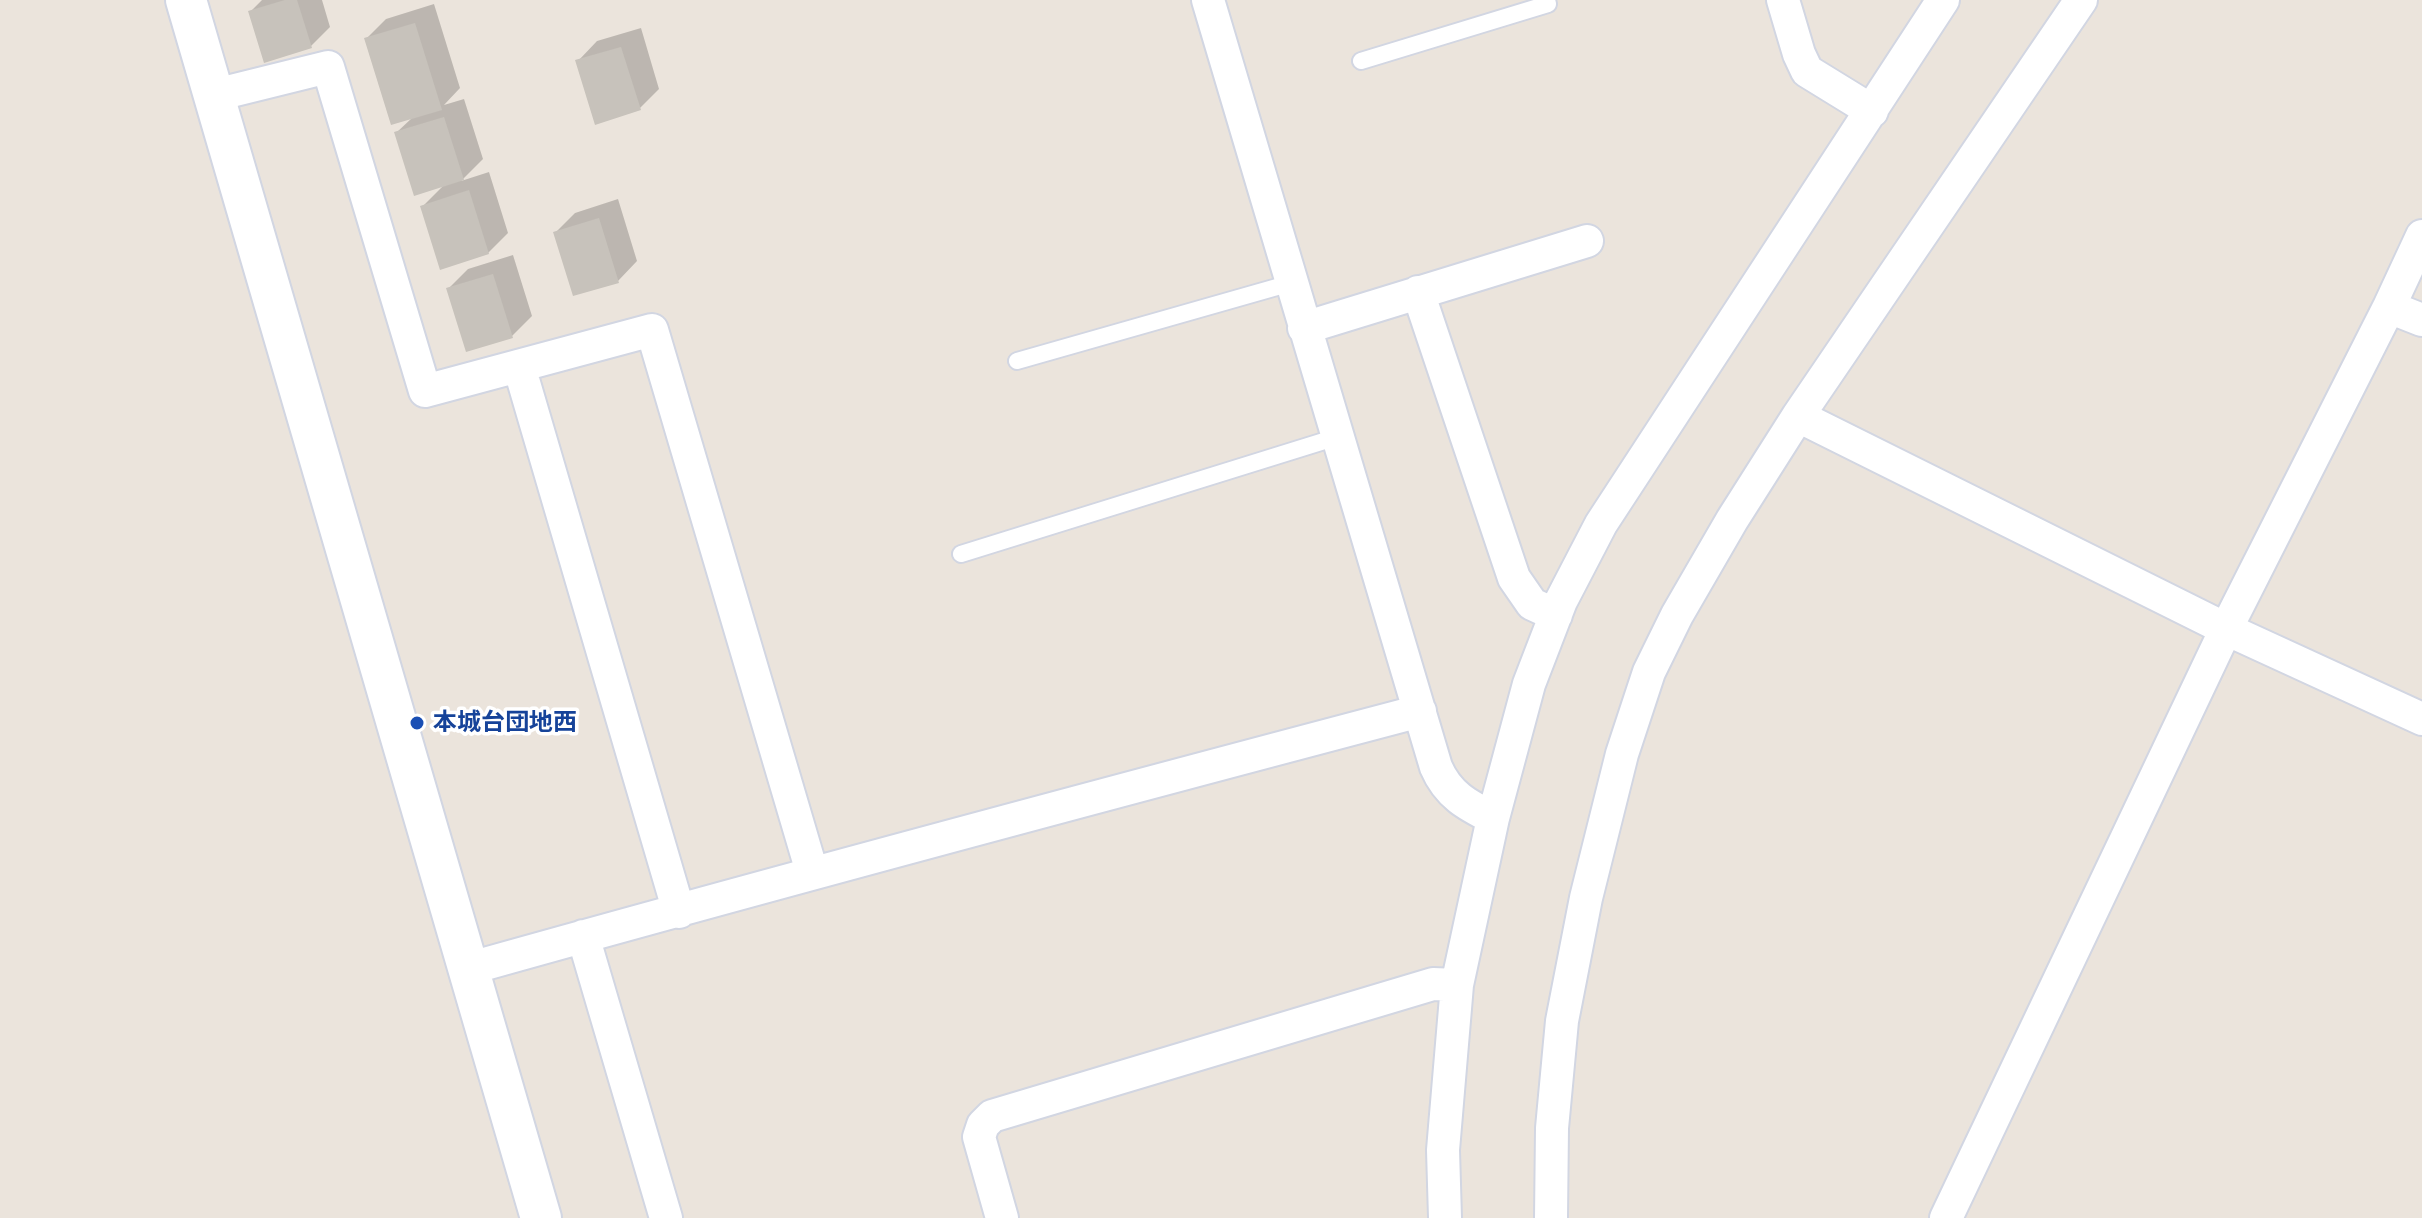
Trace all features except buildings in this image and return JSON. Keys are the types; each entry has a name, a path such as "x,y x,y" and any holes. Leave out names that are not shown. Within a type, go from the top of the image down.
{"street":[{"path":"186,0 541,1218"},
{"path":"1208,0 1443,783 1458,797 1493,818"},
{"path":"1783,0 1807,71 1872,111"},
{"path":"1445,1218 1443,1150 1457,985 1493,818 1529,684 1556,615 1601,524 1943,0"},
{"path":"1551,1218 1552,1128 1562,1021 1586,898 1622,754 1649,672 1677,615 1732,520 1798,416 2081,0"},
{"path":"215,95 328,67 425,391 652,330 812,872"},
{"path":"1946,1218 2226,629 2422,236"},
{"path":"1304,328 1587,241"},
{"path":"1418,292 1514,578 1532,604 1556,615"},
{"path":"2389,307 2422,320"},
{"path":"519,366 679,912"},
{"path":"1798,416 2226,629 2422,719"},
{"path":"467,969 679,912 812,872 1420,711"},
{"path":"583,936 666,1218"},
{"path":"1002,1218 979,1137 983,1125 992,1116 1433,984 1457,985"}],"lane":[{"path":"1361,61 1548,4 1547,0"},
{"path":"1017,361 1291,283"},
{"path":"961,554 1337,437"}],"place":[{"name":"本城台団地西","path":"417,723"}]}
